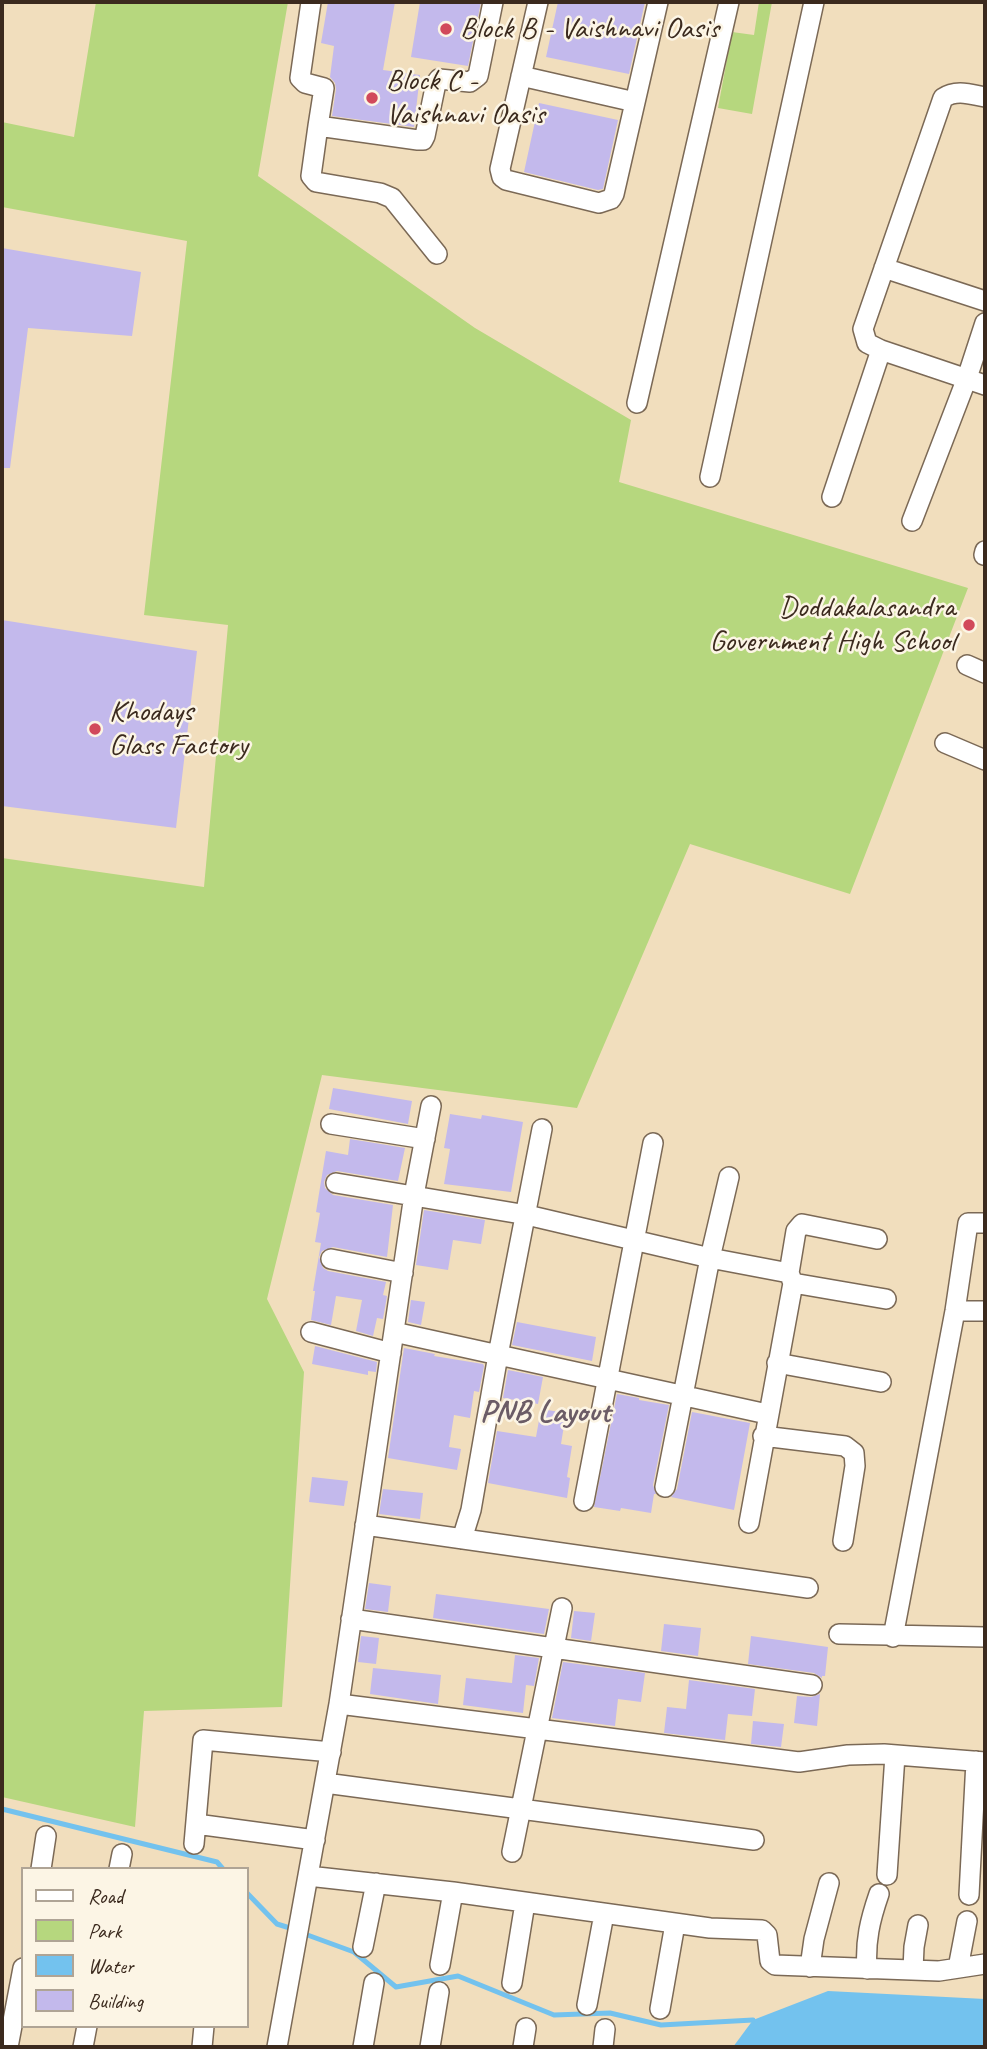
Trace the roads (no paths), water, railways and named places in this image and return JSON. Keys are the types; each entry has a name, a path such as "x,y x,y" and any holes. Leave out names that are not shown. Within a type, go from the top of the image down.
{"street":[{"path":"311,2 300,78 305,83 324,88 311,176 316,182 380,192 392,198 437,254"},
{"path":"318,126 423,140 439,79 470,82 478,76 493,2"},
{"path":"538,2 500,169 502,177 599,202 611,199 614,194 658,2"},
{"path":"637,403 729,2"},
{"path":"710,477 814,2"},
{"path":"521,76 635,102"},
{"path":"976,382 881,350 867,343 863,330 943,98 950,93 985,97"},
{"path":"884,268 985,301"},
{"path":"912,521 976,382 985,323"},
{"path":"832,497 881,350"},
{"path":"967,665 985,673"},
{"path":"946,743 985,760"},
{"path":"277,2047 339,1704 414,1195 431,1106"},
{"path":"331,1124 425,1139"},
{"path":"462,1539 471,1510 542,1129"},
{"path":"584,1502 653,1143"},
{"path":"665,1487 710,1258 729,1177"},
{"path":"336,1183 527,1215 886,1299"},
{"path":"893,1637 955,1311 968,1223 985,1223"},
{"path":"749,1523 791,1278 796,1231 802,1224 877,1239"},
{"path":"331,1259 403,1273"},
{"path":"955,1311 985,1311"},
{"path":"311,1332 391,1353"},
{"path":"394,1332 767,1415"},
{"path":"777,1363 881,1382"},
{"path":"763,1436 845,1446 854,1453 855,1466 843,1541"},
{"path":"365,1525 808,1588"},
{"path":"512,1852 562,1608"},
{"path":"351,1619 812,1685"},
{"path":"839,1634 893,1637 985,1634"},
{"path":"339,1704 536,1731 799,1762 848,1755 895,1755 981,1762 969,1895"},
{"path":"194,1844 203,1740 331,1752"},
{"path":"887,1875 895,1755"},
{"path":"325,1783 754,1840"},
{"path":"196,1824 314,1840"},
{"path":"41,1867 46,1836"},
{"path":"309,1875 453,1892 675,1924 762,1930 767,1935 772,1964 939,1971 985,1964"},
{"path":"363,1947 376,1883"},
{"path":"810,1967 814,1939 830,1884"},
{"path":"440,1965 453,1892"},
{"path":"867,1969 865,1948 868,1925 879,1894"},
{"path":"512,1983 526,1903"},
{"path":"587,2005 604,1914"},
{"path":"958,1968 967,1921"},
{"path":"660,2009 675,1924"},
{"path":"913,1970 918,1924"},
{"path":"8,2047 21,1979"},
{"path":"363,2047 374,1983"},
{"path":"430,2047 439,1992"},
{"path":"83,2047 87,2028"},
{"path":"202,2047 204,2028"},
{"path":"523,2047 526,2028"}],"water":[{"path":"828,1991 985,1999 985,2047 733,2047 753,2020"}],"waterway":[{"path":"2,1809 217,1862 221,1867"},
{"path":"248,1894 277,1924 293,1929"},
{"path":"302,1933 354,1952 396,1987 458,1976 554,2015 610,2013 661,2025 753,2020"}],"place":[{"name":"Block B - Vaishnavi Oasis","path":"446,29"},
{"name":"Block C - Vaishnavi Oasis","path":"372,98"},
{"name":"Doddakalasandra Government High School","path":"969,625"},
{"name":"Khodays Glass Factory","path":"95,729"}],"district":[{"name":"PNB Layout","path":"545,1413"}]}
